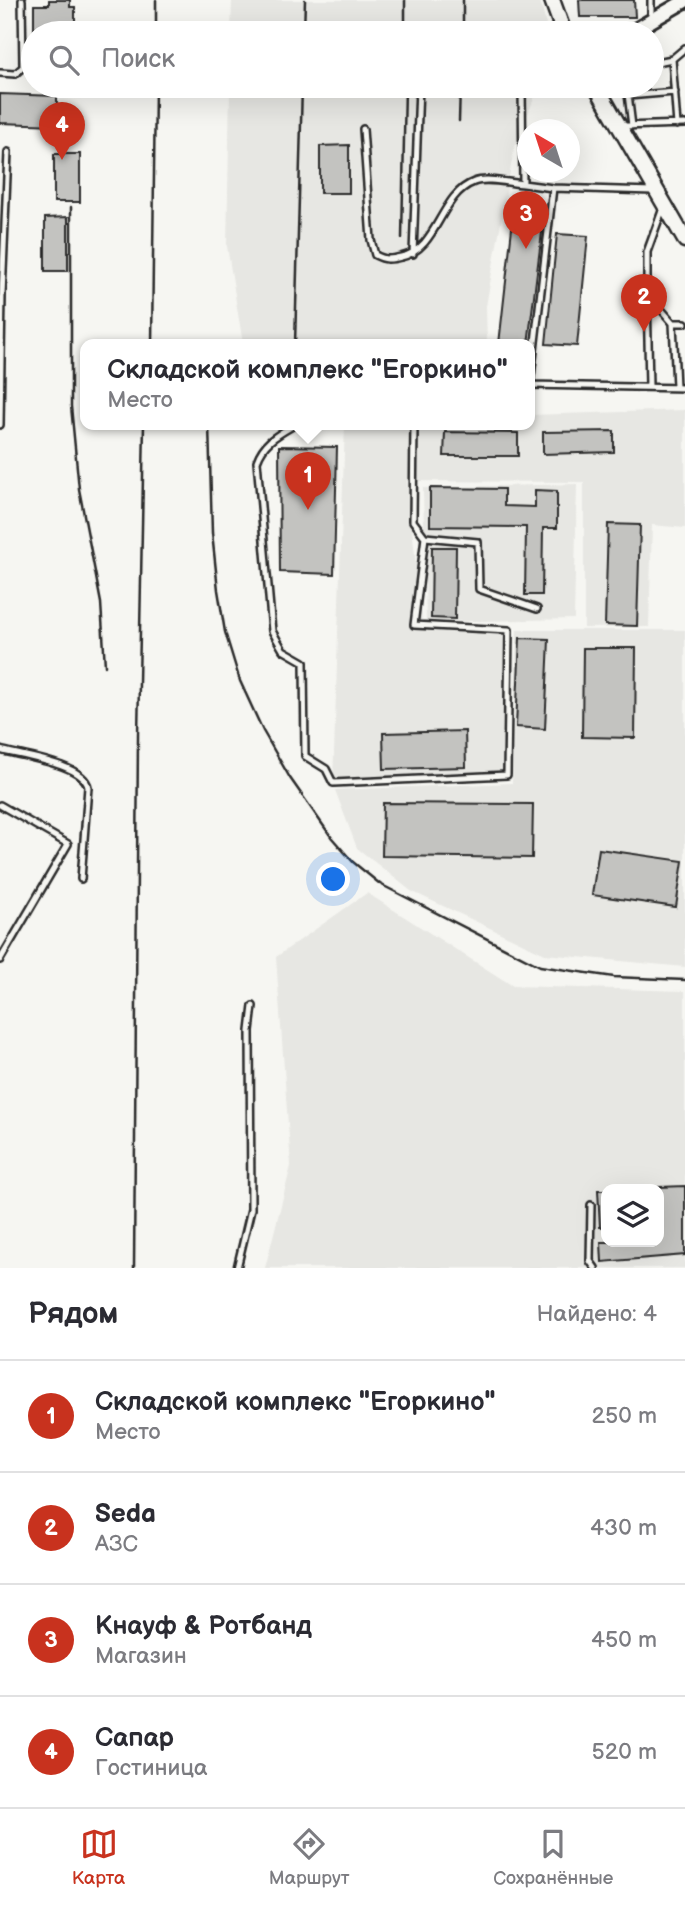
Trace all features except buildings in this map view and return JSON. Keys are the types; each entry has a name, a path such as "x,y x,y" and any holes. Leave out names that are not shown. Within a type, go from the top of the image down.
{"main road":[{"path":"552,0 556,21"},
{"path":"605,98 625,126 656,191 685,240"}],"street":[{"path":"651,21 685,1"}],"lane":[{"path":"22,0 22,21"},
{"path":"651,0 651,21"},
{"path":"664,61 672,59 685,48"},
{"path":"672,59 677,125"},
{"path":"0,74 15,74 21,69"},
{"path":"664,93 675,92"},
{"path":"413,254 419,98"},
{"path":"522,98 523,184"},
{"path":"628,98 625,126 685,124"},
{"path":"363,129 371,240 375,255 387,261 413,254 424,244 454,198 465,186 477,180 553,188 656,191"},
{"path":"0,425 3,234 8,152"},
{"path":"535,342 553,188"},
{"path":"649,387 647,252 664,205"},
{"path":"647,293 673,323 676,387"},
{"path":"673,323 685,323"},
{"path":"535,385 685,387"},
{"path":"286,430 269,440 257,461 272,631 283,650 304,662 305,756 326,769 333,783 507,775 509,630 414,625 425,537 413,521 414,430"},
{"path":"425,537 478,542 479,589 537,609"},
{"path":"0,751 70,768 85,777 88,787 81,879"},
{"path":"0,805 68,844 0,960"},
{"path":"237,1268 251,1209 250,1031 253,1006"},
{"path":"591,1205 590,1261 595,1268"}],"shaded area":[{"path":"232,0 540,0 545,21 231,21"},
{"path":"230,98 534,98 526,119 517,119 517,141 486,306 487,339 242,339 227,246"},
{"path":"685,410 685,528 652,525 649,627 584,628 584,482 407,481 423,629 509,630 507,775 333,783 345,430 535,430 535,415"},
{"path":"577,484 574,619 426,622 423,488"},
{"path":"517,630 685,630 685,967 545,954 411,891 357,848 335,790 512,783"},
{"path":"367,893 513,986 685,991 685,1268 265,1268 291,1166 276,957"}],"railway":[{"path":"156,0 156,21"},
{"path":"304,21 305,0"},
{"path":"405,0 405,21"},
{"path":"463,0 463,21"},
{"path":"152,339 155,98"},
{"path":"295,339 302,98"},
{"path":"402,238 405,98"},
{"path":"459,121 460,98"},
{"path":"71,207 71,406 79,489 101,603 105,666"},
{"path":"134,1268 138,735 144,430"},
{"path":"209,430 212,533 225,632 240,681 263,731 290,778 332,838 353,862 380,884 540,966 614,977 685,980"}],"place":[{"name":"Сапар","path":"62,160"},
{"name":"Кнауф & Ротбанд","path":"526,249"},
{"name":"Seda","path":"644,332"},
{"name":"Складской комплекс \"Егоркино\"","path":"308,510"}]}
